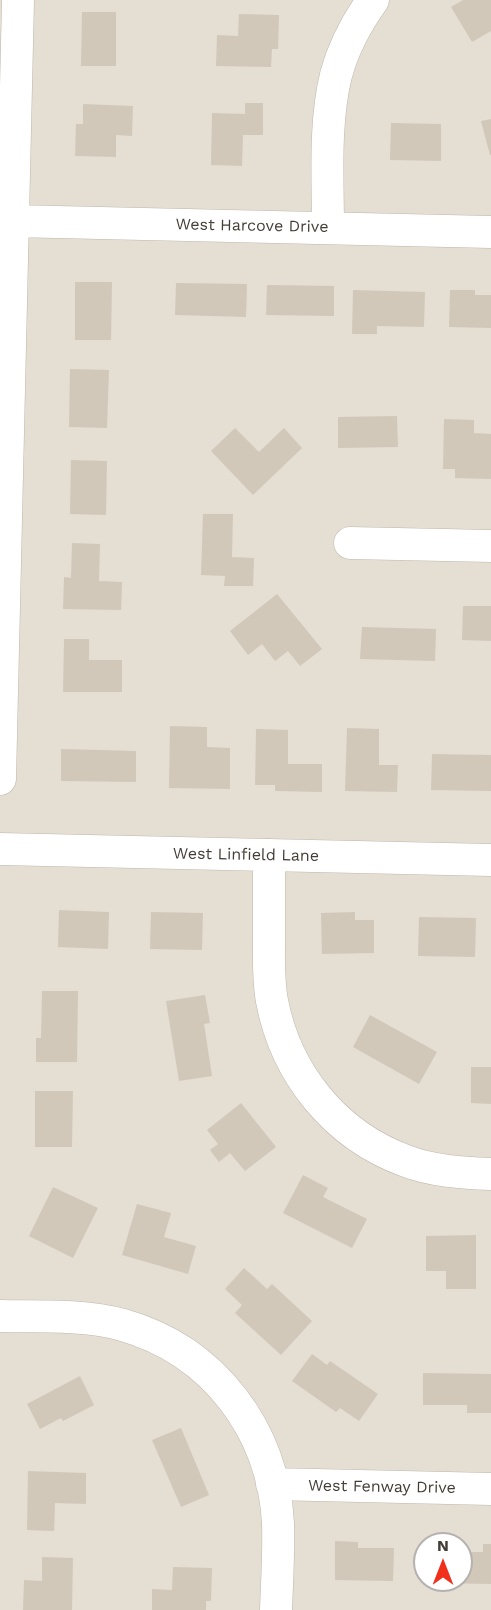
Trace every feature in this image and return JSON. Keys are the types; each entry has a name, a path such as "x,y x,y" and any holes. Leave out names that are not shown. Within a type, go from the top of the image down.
{"street":[{"path":"0,779 18,0"},
{"path":"328,228 328,134 337,73 359,20 373,0"},
{"name":"West Harcove Drive","path":"13,221 491,232"},
{"path":"350,543 491,546"},
{"name":"West Linfield Lane","path":"0,849 491,860"},
{"path":"269,855 271,999 283,1041 304,1083 331,1115 350,1131 406,1162 444,1170 491,1174"},
{"path":"0,1316 91,1319 122,1325 158,1338 183,1352 204,1368 235,1400 253,1428 272,1484 278,1523 276,1610"},
{"name":"West Fenway Drive","path":"272,1484 491,1489"}],"shaded area":[{"path":"0,0 491,0 491,1610 0,1610"}],"building":[{"path":"463,0 491,0 491,31 472,42 451,7"},
{"path":"82,12 116,12 116,66 81,66"},
{"path":"239,14 279,15 278,49 272,49 271,67 216,66 217,35 238,36"},
{"path":"245,103 263,103 263,135 243,135 242,166 211,165 212,113 245,114"},
{"path":"83,104 133,106 132,136 116,135 116,157 75,156 76,124 83,124"},
{"path":"491,119 491,155 490,155 481,121"},
{"path":"391,123 441,124 441,161 390,160"},
{"path":"75,282 112,282 111,340 75,340"},
{"path":"176,283 247,284 246,317 175,315"},
{"path":"267,285 334,286 334,316 266,315"},
{"path":"353,290 425,292 424,327 377,326 377,334 352,334"},
{"path":"450,290 475,290 475,295 491,295 491,328 449,327"},
{"path":"70,369 109,370 107,428 69,427"},
{"path":"397,416 398,447 338,448 338,417"},
{"path":"444,419 474,420 474,433 491,434 491,479 455,478 455,469 443,469"},
{"path":"235,428 259,452 284,428 302,448 253,495 211,451"},
{"path":"71,460 107,461 106,515 70,514"},
{"path":"203,514 233,514 232,557 254,558 253,586 224,586 225,576 201,575"},
{"path":"72,543 100,544 99,581 122,582 121,610 63,609 64,577 71,578"},
{"path":"277,594 322,649 300,666 288,651 275,661 262,644 248,655 230,631"},
{"path":"463,606 491,606 491,641 462,640"},
{"path":"362,627 436,629 435,661 360,659"},
{"path":"64,639 89,639 89,660 122,660 122,692 63,692"},
{"path":"170,726 207,727 207,747 230,748 230,789 169,788"},
{"path":"347,728 379,729 379,765 398,765 397,792 345,791"},
{"path":"256,729 288,730 288,764 322,764 322,792 275,791 275,785 255,785"},
{"path":"61,749 136,751 136,782 61,781"},
{"path":"432,754 491,755 491,791 431,790"},
{"path":"59,910 109,912 108,949 58,947"},
{"path":"151,912 203,913 202,950 150,949"},
{"path":"355,912 355,920 374,920 374,953 322,954 321,913"},
{"path":"419,917 476,918 475,957 418,956"},
{"path":"42,991 78,991 77,1062 36,1062 36,1038 41,1038"},
{"path":"205,995 210,1023 204,1024 212,1076 179,1081 166,1001"},
{"path":"370,1015 437,1052 419,1084 353,1047"},
{"path":"471,1067 491,1067 491,1104 471,1103"},
{"path":"35,1091 73,1091 72,1147 35,1147"},
{"path":"241,1103 276,1147 245,1171 230,1153 219,1162 210,1150 218,1144 207,1130"},
{"path":"303,1175 328,1188 323,1197 367,1219 352,1248 283,1213"},
{"path":"53,1187 98,1208 73,1258 29,1236"},
{"path":"137,1204 171,1213 164,1237 196,1246 188,1274 122,1255"},
{"path":"476,1235 476,1289 446,1289 446,1271 426,1271 426,1236"},
{"path":"244,1268 267,1289 272,1284 312,1321 281,1355 235,1313 242,1305 225,1289"},
{"path":"312,1354 327,1365 330,1361 378,1394 359,1421 340,1408 336,1412 292,1381"},
{"path":"423,1373 491,1374 491,1413 467,1413 467,1405 423,1405"},
{"path":"80,1376 94,1405 63,1421 61,1418 40,1429 27,1404"},
{"path":"181,1428 209,1495 181,1507 152,1440"},
{"path":"28,1471 86,1473 86,1504 55,1503 54,1531 27,1530"},
{"path":"335,1541 358,1542 358,1548 394,1548 393,1581 335,1580"},
{"path":"483,1544 491,1544 491,1584 473,1584 473,1552 483,1552"},
{"path":"42,1557 73,1558 72,1610 23,1610 24,1580 42,1581"},
{"path":"173,1567 212,1568 211,1601 206,1601 206,1610 152,1610 152,1589 172,1590"}]}
